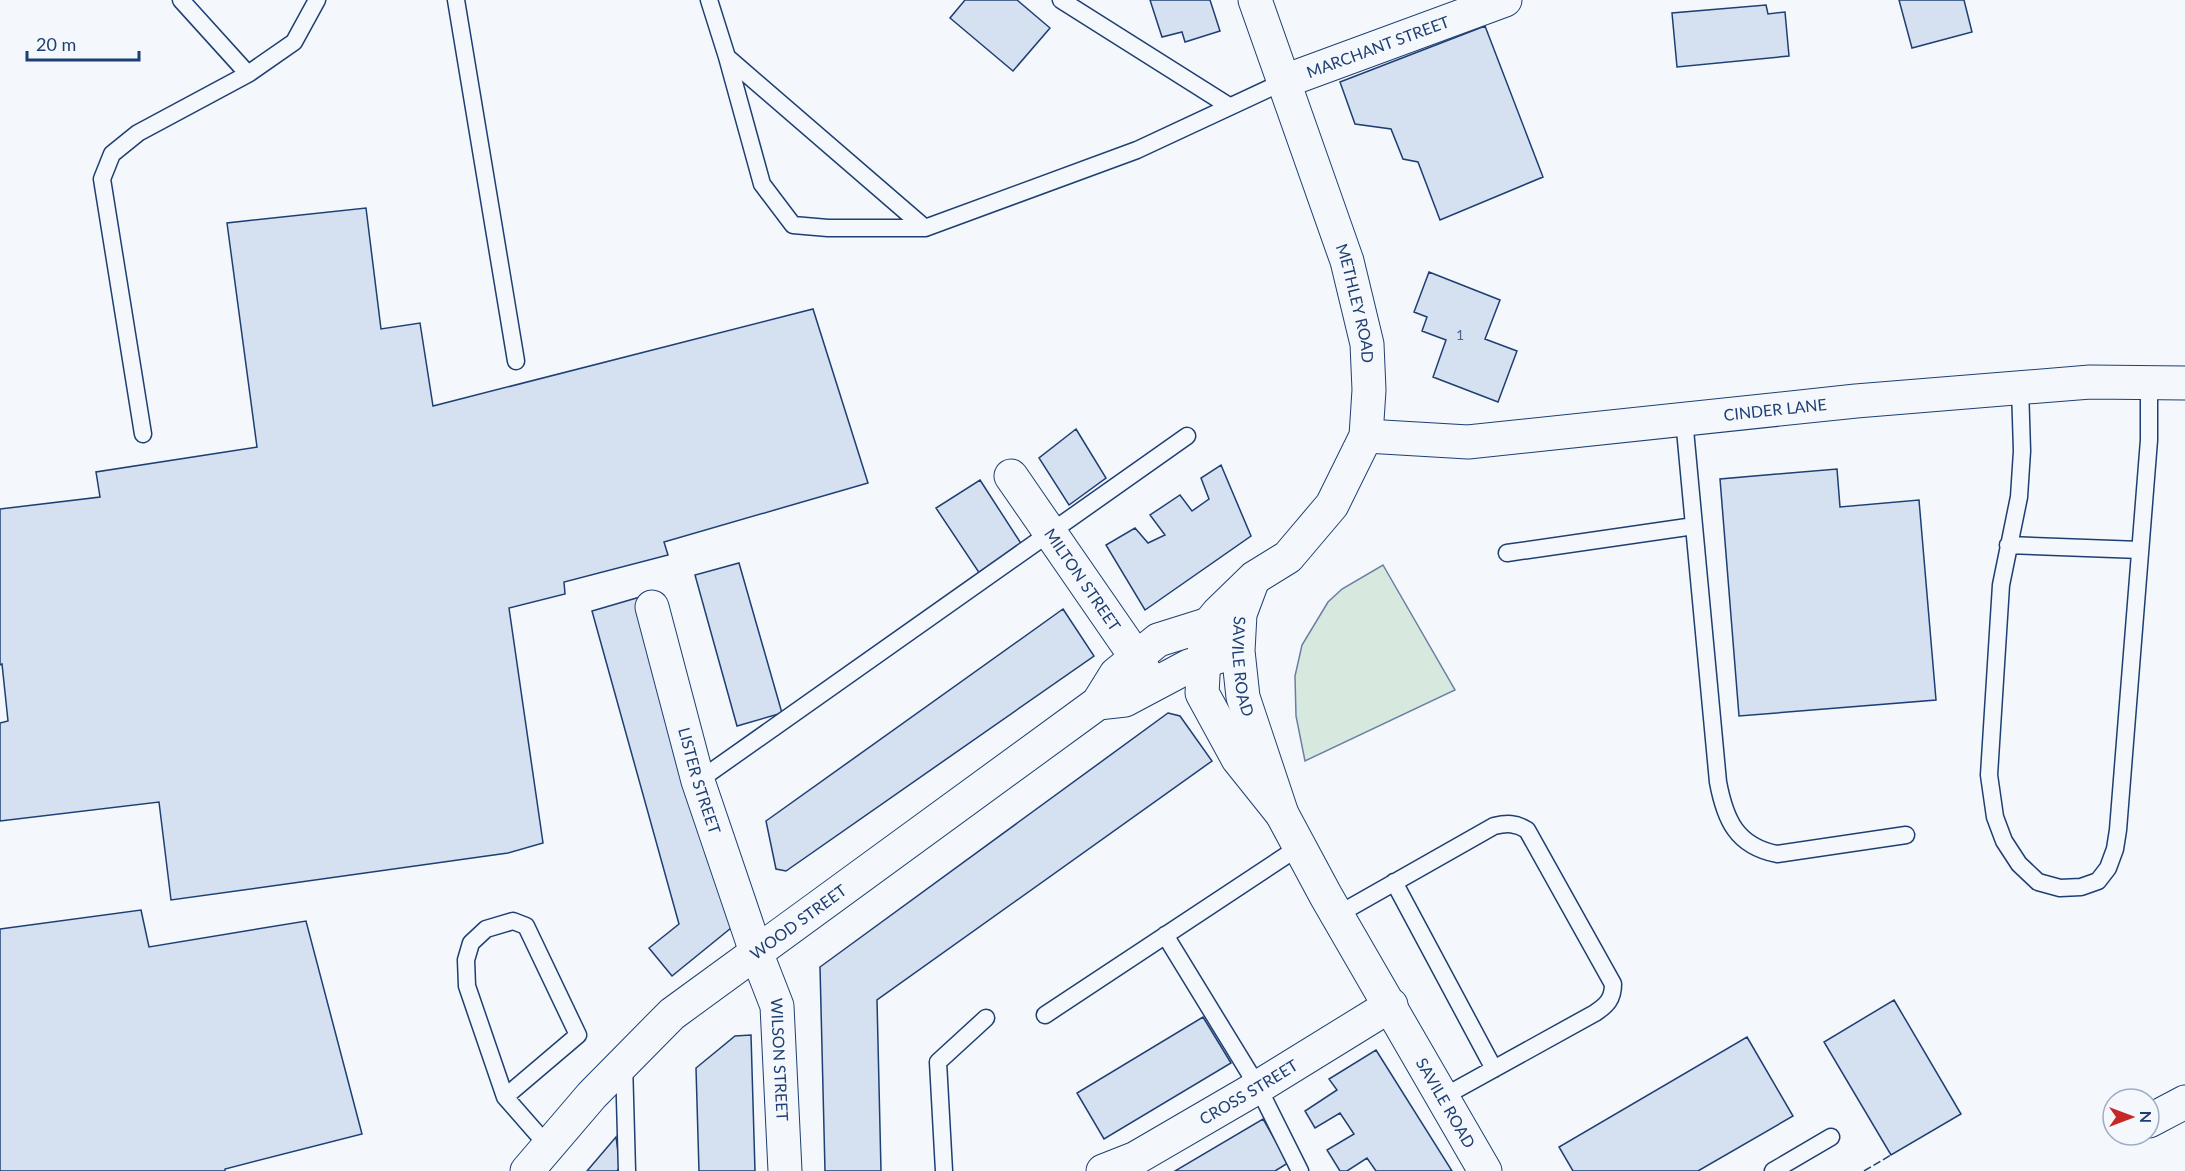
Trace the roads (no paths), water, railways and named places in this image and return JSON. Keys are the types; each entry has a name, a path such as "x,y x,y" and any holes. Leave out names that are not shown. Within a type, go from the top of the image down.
{"street":[{"name":"METHLEY ROAD","path":"1254,0 1285,81 1347,261 1367,344 1369,390 1366,436 1332,505 1288,557 1254,578"},
{"name":"MARCHANT STREET","path":"1285,81 1505,0"},
{"name":"CINDER LANE","path":"1366,436 1468,442 1856,401 2020,387 2090,382 2185,383"},
{"name":"MILTON STREET","path":"1011,476 1153,685"},
{"name":"SAVILE ROAD","path":"1254,578 1229,635 1203,662 1202,693 1238,759 1282,814"},
{"name":"LISTER STREET","path":"652,607 698,781 756,952"},
{"name":"SAVILE ROAD","path":"1229,635 1243,697 1282,814 1337,915 1485,1171"},
{"name":"WOOD STREET","path":"527,1171 592,1095 672,1014 1098,703 1116,674 1158,640 1229,635"},
{"name":"WOOD STREET","path":"1098,703 1125,700 1189,666 1203,662"},
{"name":"WILSON STREET","path":"756,952 777,1006 785,1171"},
{"name":"CROSS STREET","path":"1103,1171 1136,1158 1258,1088 1391,1005"},
{"path":"2161,1115 2185,1102"}],"lane":[{"path":"181,0 248,74"},
{"path":"143,434 102,179 112,154 138,133 248,74 294,42 317,0"},
{"path":"456,0 516,361"},
{"path":"708,0 727,57 762,184 793,225 828,228 925,228 1137,150 1285,81"},
{"path":"1060,0 1229,106"},
{"path":"727,57 925,228"},
{"path":"2020,387 2022,451 2019,497 2001,585 1989,775 1995,817 2004,841 2019,864 2038,882 2060,888 2082,887 2098,881 2108,867 2115,849 2149,440 2149,382"},
{"path":"1684,419 1718,782 1724,811 1742,838 1766,852 1776,854 1906,835"},
{"path":"698,781 1187,436"},
{"path":"1507,553 1694,526"},
{"path":"2008,545 2140,550"},
{"path":"1337,915 1494,826 1505,823 1519,825 1527,830 1613,984 1613,995 1607,1004 1443,1097"},
{"path":"1046,1014 1299,847"},
{"path":"1394,882 1494,1069"},
{"path":"505,1097 578,1035 526,926 513,921 486,929 471,943 466,960 468,986 505,1097 548,1146"},
{"path":"1165,934 1258,1088 1300,1171"},
{"path":"944,1171 938,1062 986,1018"},
{"path":"624,1063 627,1171"},
{"path":"1773,1171 1831,1137"}]}
